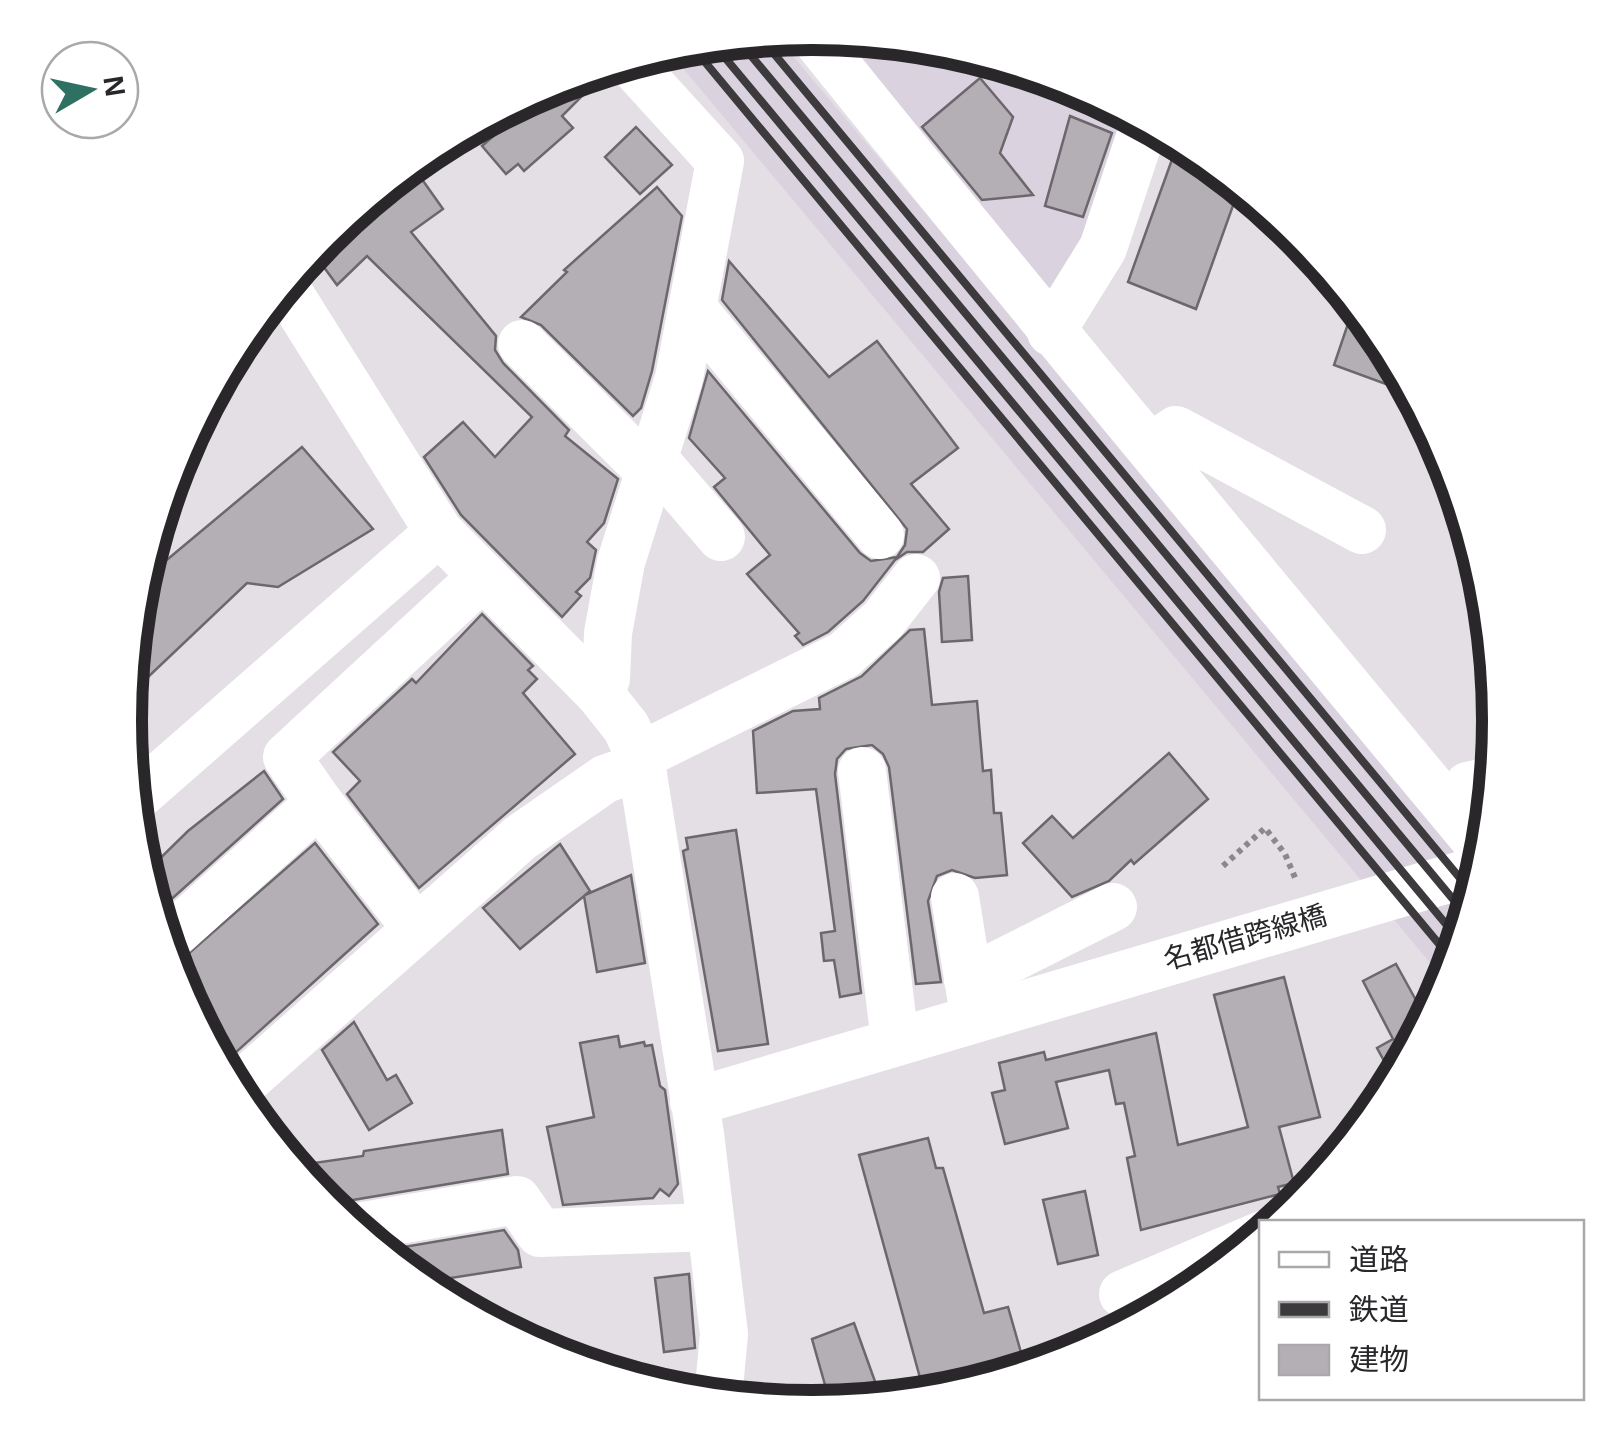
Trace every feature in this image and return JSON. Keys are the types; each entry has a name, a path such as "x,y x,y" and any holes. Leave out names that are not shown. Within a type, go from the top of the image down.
{"street":[{"path":"825,50 1051,332 1472,835"},
{"path":"599,693 606,680 608,633 622,562 679,378 720,161 640,73"},
{"path":"1051,332 1103,248 1140,136"},
{"path":"292,298 439,532 599,693 626,727 641,761 711,1228 724,1334 719,1383"},
{"path":"693,309 880,535"},
{"path":"522,344 721,537"},
{"path":"1150,447 1176,430 1362,530"},
{"path":"146,789 439,532"},
{"path":"416,928 286,758 483,576"},
{"path":"247,1079 520,838 605,779 844,655 883,620 916,578"},
{"path":"862,771 895,1041"},
{"path":"1473,827 1468,786 1479,784"},
{"path":"177,931 319,802"},
{"name":"名都借跨線橋","path":"984,1001 1464,874"},
{"path":"955,897 984,1001"},
{"path":"694,1102 895,1041 984,1001 1113,907"},
{"path":"371,1225 517,1200 540,1233 711,1228"},
{"path":"1123,1294 1209,1260"}],"path":[{"path":"1223,866 1265,828 1285,854 1293,881"}],"shaded area":[{"path":"788,51 1468,857 1434,968 679,63"},
{"path":"838,51 899,56 985,73 1068,101 1126,129 1080,263 1044,302"}],"building":[{"path":"980,78 1013,117 1000,153 1033,195 982,200 922,127"},
{"path":"589,89 562,116 573,128 524,171 518,164 506,174 482,146 498,132 496,130 516,119"},
{"path":"1070,116 1112,133 1083,217 1045,206"},
{"path":"636,127 672,165 640,194 605,157"},
{"path":"1173,156 1235,200 1196,309 1128,282"},
{"path":"420,177 443,209 411,232 496,336 495,350 503,363 569,430 565,436 618,479 604,523 587,542 596,550 590,578 576,592 581,596 562,617 461,515 424,457 463,422 495,457 532,417 367,256 337,285 321,264 370,216"},
{"path":"657,187 682,216 652,371 641,408 633,416 541,325 521,317 567,272 564,270"},
{"path":"729,261 829,377 877,341 958,448 911,484 949,529 923,552 907,552 895,560 863,601 828,632 803,645 795,636 799,633 747,574 770,555 714,487 725,478 689,438 708,371 860,553 871,561 897,557 905,545 907,529 722,300"},
{"path":"1349,320 1393,387 1334,365"},
{"path":"302,447 373,529 278,587 247,583 143,682 161,565"},
{"path":"968,576 972,640 942,642 939,592 943,578"},
{"path":"482,614 533,666 528,670 537,679 523,693 575,754 419,888 347,794 360,781 333,752 412,679 416,683"},
{"path":"924,629 932,705 977,701 983,771 991,770 994,813 1001,813 1007,875 975,878 952,870 937,876 928,901 941,982 916,984 889,767 883,754 872,745 846,749 837,759 835,774 861,993 840,997 834,960 824,961 821,933 835,931 816,789 757,793 753,731 793,711 820,709 819,698 862,676 910,630"},
{"path":"1169,753 1208,799 1134,864 1131,860 1109,881 1072,897 1023,843 1052,816 1073,838"},
{"path":"264,771 283,799 168,902 157,861 188,831"},
{"path":"736,830 768,1044 718,1051 683,851 688,849 686,838"},
{"path":"315,843 378,924 232,1055 186,956"},
{"path":"560,844 590,891 585,895 631,875 645,963 597,972 584,896 520,949 483,908"},
{"path":"1396,964 1419,1003 1386,1065 1377,1048 1393,1039 1363,981"},
{"path":"1284,977 1320,1117 1279,1127 1294,1183 1278,1187 1280,1194 1141,1230 1127,1158 1135,1156 1124,1103 1116,1104 1109,1070 1056,1082 1068,1128 1005,1144 992,1093 1005,1090 999,1063 1044,1052 1046,1060 1156,1033 1178,1145 1248,1127 1214,995"},
{"path":"354,1022 387,1080 396,1075 412,1103 369,1130 322,1050"},
{"path":"618,1036 620,1047 644,1042 645,1046 652,1045 660,1086 665,1090 678,1184 669,1196 660,1189 653,1198 563,1205 547,1127 594,1117 580,1043"},
{"path":"502,1130 508,1174 346,1202 315,1170 314,1163 363,1156 364,1151"},
{"path":"928,1138 936,1168 943,1168 984,1313 1008,1307 1022,1356 921,1381 859,1155"},
{"path":"1085,1191 1098,1255 1058,1264 1043,1200"},
{"path":"504,1230 518,1250 521,1267 443,1279 399,1248"},
{"path":"689,1274 695,1348 664,1352 655,1278"},
{"path":"854,1323 877,1387 826,1390 812,1339"}],"railway":[{"path":"772,51 1462,881"},
{"path":"749,53 1456,903"},
{"path":"724,56 1448,927"},
{"path":"703,60 1442,947"}]}
